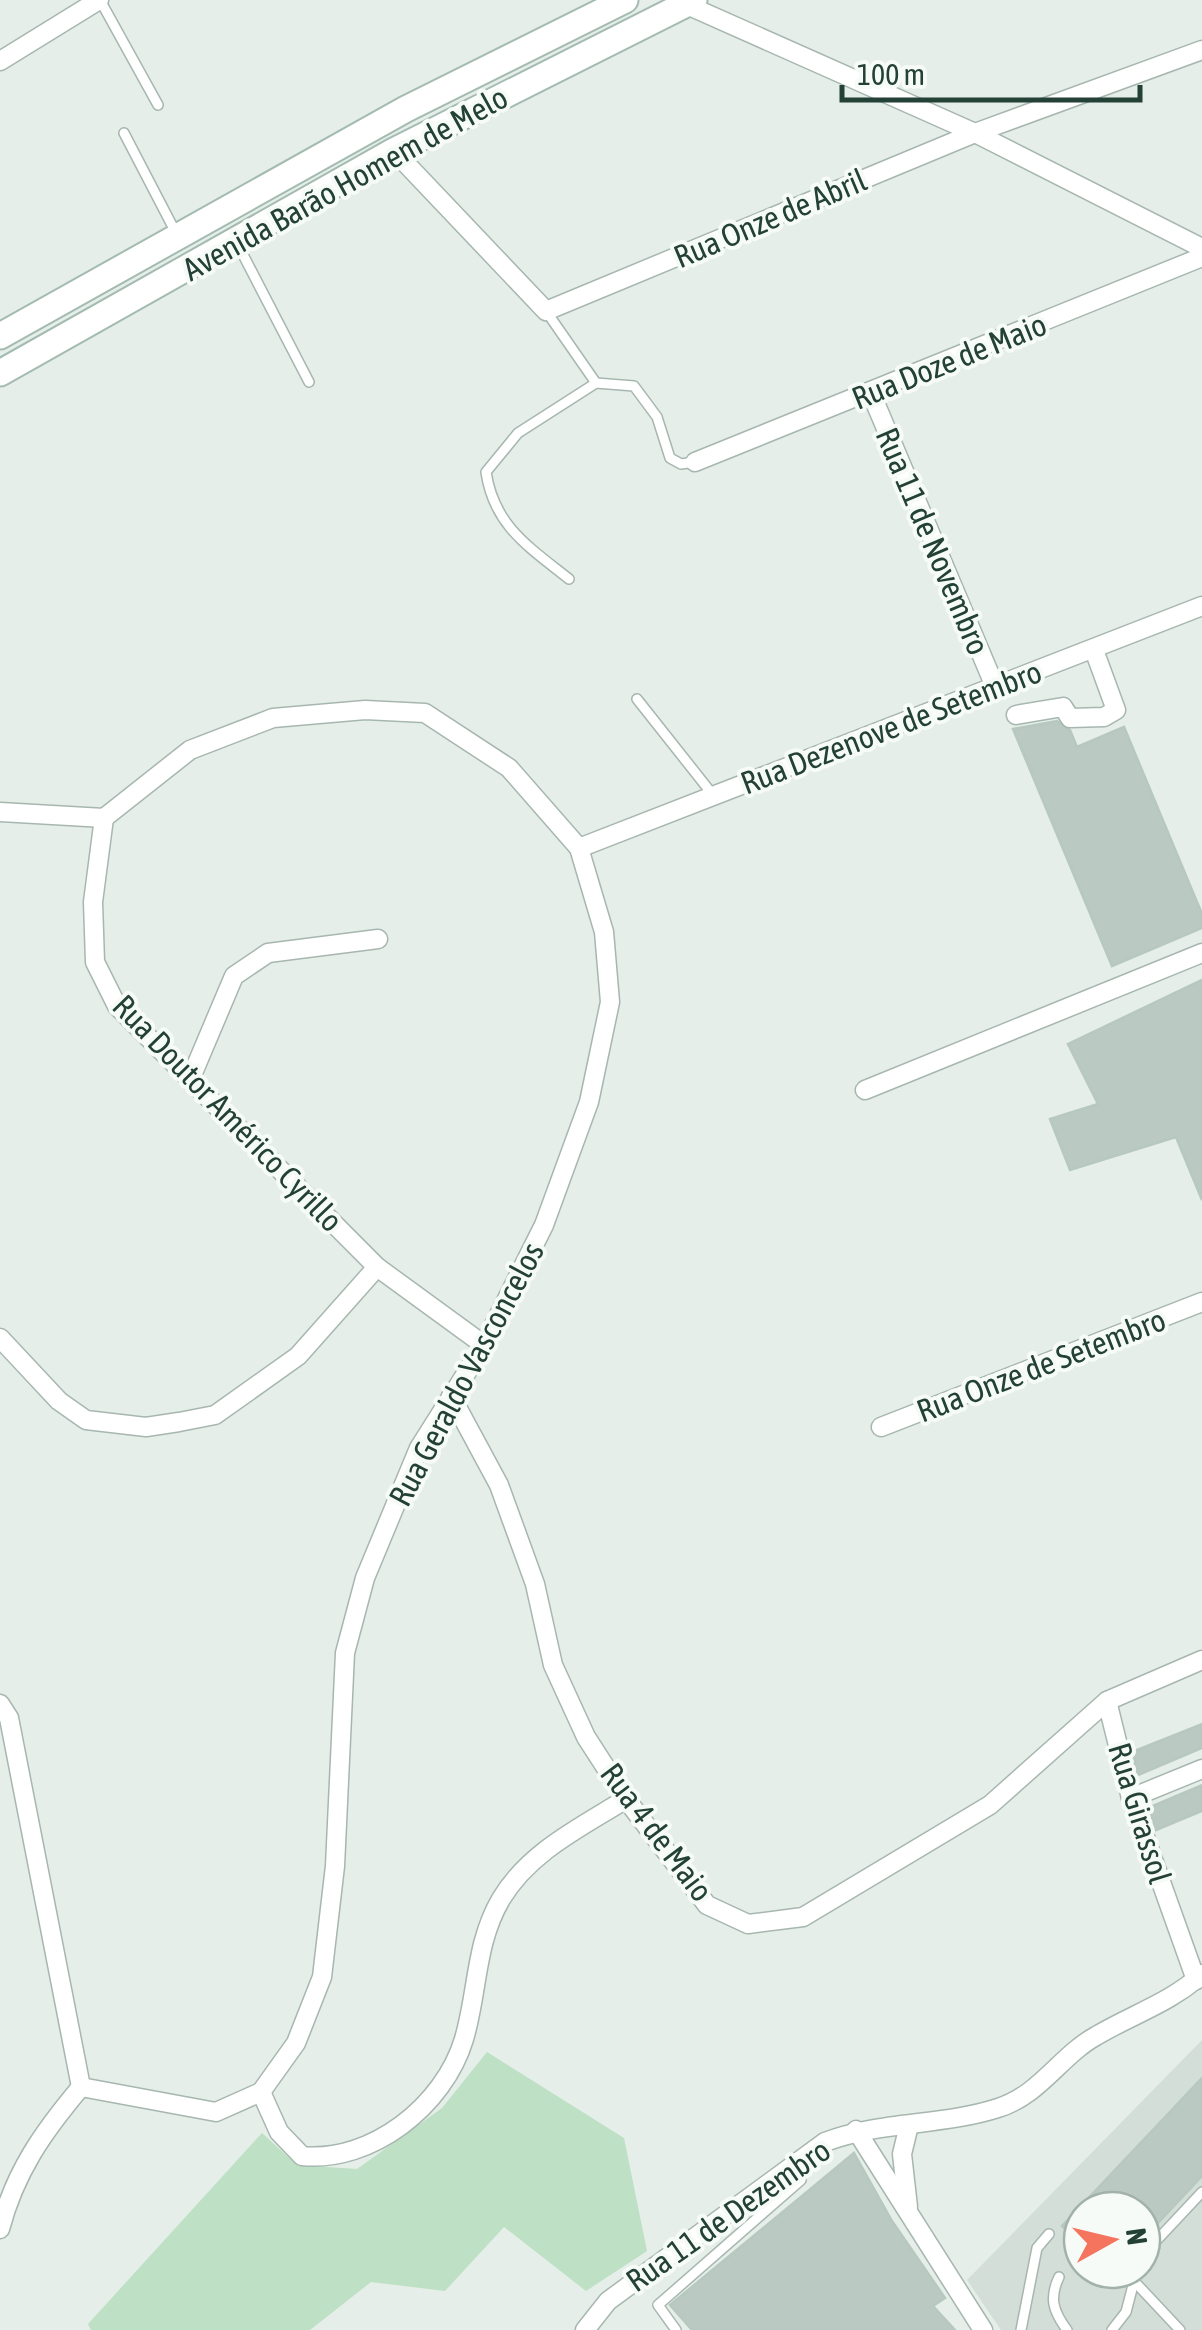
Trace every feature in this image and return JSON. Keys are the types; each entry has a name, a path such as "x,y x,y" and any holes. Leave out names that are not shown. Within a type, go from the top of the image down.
{"main road":[{"name":"Avenida Barão Homem de Melo","path":"0,336 406,108 625,0"},
{"name":"Avenida Barão Homem de Melo","path":"0,373 394,151 684,2"},
{"path":"394,151 388,130 406,108"}],"street":[{"path":"0,61 100,0"},
{"path":"684,2 975,133 1202,248"},
{"name":"Rua Onze de Abril","path":"546,310 975,133 1202,50"},
{"path":"394,151 546,310"},
{"name":"Rua Doze de Maio","path":"695,462 1202,258"},
{"name":"Rua 11 de Novembro","path":"871,392 996,689"},
{"name":"Rua Dezenove de Setembro","path":"580,848 1202,606"},
{"path":"1016,715 1063,707 1070,718 1087,719 1116,710 1094,650"},
{"name":"Rua Geraldo Vasconcelos","path":"104,818 190,750 274,718 365,710 425,713 509,768 580,848 604,932 610,1002 589,1102 544,1225 484,1345 419,1448 360,1596 345,1654 336,1866 322,1977 296,2043 261,2092"},
{"path":"0,812 104,818"},
{"name":"Rua Doutor Américo Cyrillo","path":"104,818 93,902 95,962 116,1006 377,1266 484,1345"},
{"path":"190,1080 234,976 268,953 378,939"},
{"path":"864,1090 1202,952"},
{"path":"0,1338 58,1401 86,1420 146,1427 179,1422 215,1415 298,1356 377,1266"},
{"name":"Rua Onze de Setembro","path":"881,1427 1202,1302"},
{"name":"Rua 4 de Maio","path":"451,1396 500,1485 535,1584 553,1665 586,1737 626,1799 708,1905 748,1924 803,1917 990,1806 1107,1701 1202,1660"},
{"name":"Rua Girassol","path":"1107,1701 1130,1798 1199,1977"},
{"path":"0,1704 10,1718 80,2087"},
{"path":"1130,1798 1202,1769"},
{"path":"80,2087 216,2112 261,2092 279,2132 302,2156 328,2159 352,2154 392,2134 433,2093 463,2042 477,1958 500,1900 528,1863 626,1799"},
{"name":"Rua 11 de Dezembro","path":"585,2330 623,2289 825,2142 856,2130 909,2125 998,2108 1026,2096 1093,2037 1175,1998 1199,1977"},
{"path":"0,2229 11,2187 41,2134 80,2087"},
{"path":"908,2212 902,2154 909,2125"},
{"path":"856,2130 983,2330"}],"lane":[{"path":"100,0 158,105"},
{"path":"124,133 179,238"},
{"path":"236,242 309,382"},
{"path":"546,310 596,383"},
{"path":"569,579 526,544 491,503 486,472 518,433 596,383 634,386 657,417 670,458 682,464 695,462"},
{"path":"637,699 712,795"},
{"path":"676,2330 658,2305 801,2180"},
{"path":"1162,2235 1202,2192"},
{"path":"1022,2330 1037,2248 1048,2234"},
{"path":"1058,2276 1052,2292 1056,2314 1067,2330"},
{"path":"1112,2330 1126,2312 1131,2290"},
{"path":"1147,2290 1180,2330"}],"shaded area":[{"path":"1202,2040 1202,2330 1001,2330 967,2280"}],"green space":[{"path":"487,2052 624,2138 647,2251 586,2291 504,2227 445,2291 371,2282 310,2330 91,2330 88,2324 262,2133 297,2165 357,2169 442,2108"}],"building":[{"path":"1057,721 1070,730 1077,747 1124,727 1202,914 1202,928 1112,966 1013,729"},
{"path":"1202,980 1202,1200 1176,1137 1070,1170 1050,1119 1098,1104 1068,1044"},
{"path":"1202,1724 1202,1748 1138,1775 1132,1752"},
{"path":"1202,1785 1202,1811 1156,1830 1148,1808"},
{"path":"1202,2078 1202,2176 1162,2219 1162,2190 1096,2190"},
{"path":"854,2153 892,2221 945,2298 933,2306 955,2330 692,2330 670,2305"}]}
